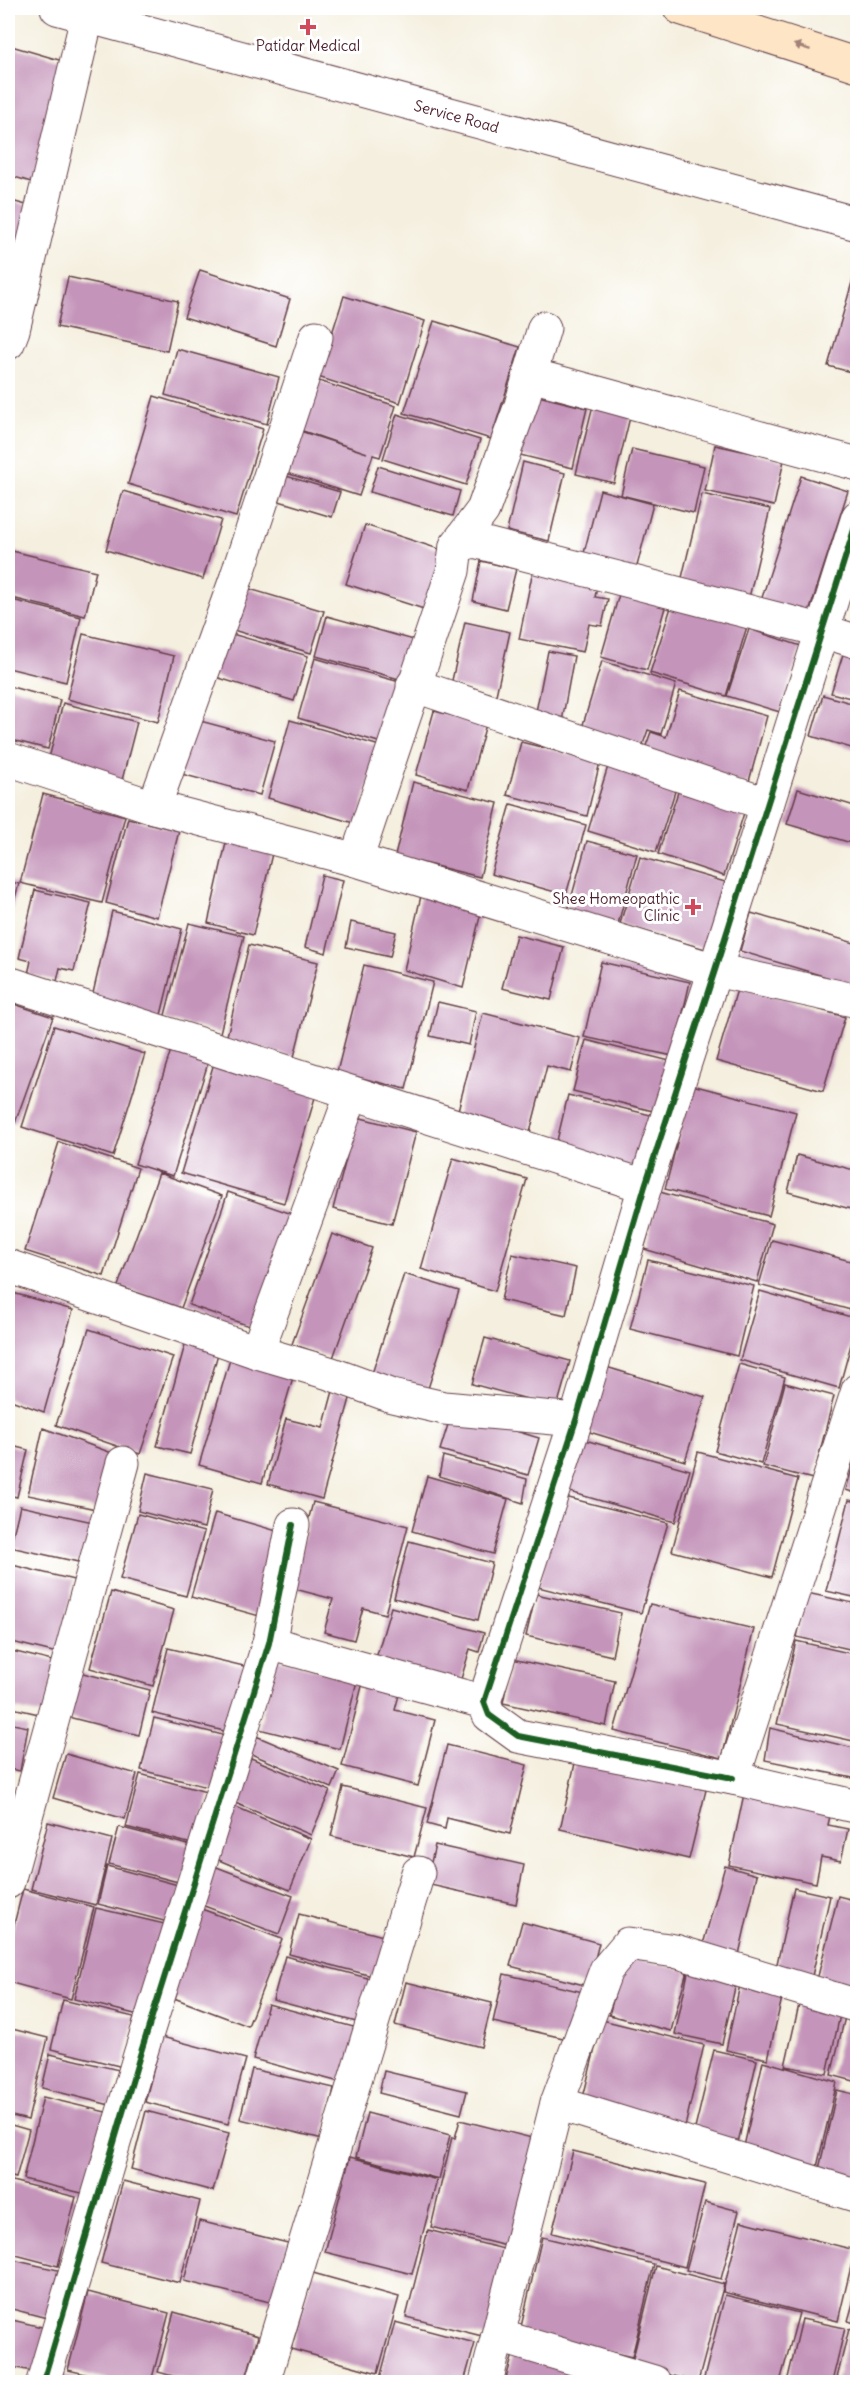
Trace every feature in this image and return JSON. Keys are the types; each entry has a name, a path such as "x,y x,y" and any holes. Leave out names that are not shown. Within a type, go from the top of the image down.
{"main road":[{"path":"680,8 858,66"}],"street":[{"name":"Service Road","path":"72,12 858,224"},
{"path":"8,344 13,330 72,12"},
{"path":"356,860 453,571 456,546 483,510 544,328"},
{"path":"154,807 236,579 316,337"},
{"path":"530,375 858,464"},
{"path":"858,517 820,630 716,970 645,1186 576,1420 484,1702 489,1715 518,1736 733,1778 858,1807"},
{"path":"456,546 474,541 820,630 858,642"},
{"path":"413,685 766,804"},
{"path":"8,759 154,807 356,860 716,970 858,1001"},
{"path":"8,983 645,1186"},
{"path":"256,1352 352,1093"},
{"path":"8,1266 256,1352 328,1373 392,1396 444,1408 576,1420"},
{"path":"733,1778 858,1390"},
{"path":"8,1882 123,1463"},
{"path":"43,2382 140,2055 269,1643 293,1525"},
{"path":"269,1643 484,1702"},
{"path":"263,2382 418,1873"},
{"path":"486,2382 557,2103 606,1970 628,1944 675,1952 858,2006"},
{"path":"557,2103 858,2196"},
{"path":"499,2336 654,2382"}],"building":[{"path":"8,45 66,62 31,182 8,175"},
{"path":"8,200 41,209 8,334"},
{"path":"858,265 858,374 828,366"},
{"path":"200,270 290,299 276,346 184,317"},
{"path":"68,277 178,301 167,351 57,327"},
{"path":"344,296 425,321 400,403 318,377"},
{"path":"434,321 520,347 491,439 404,413"},
{"path":"177,349 279,377 267,424 165,395"},
{"path":"316,380 396,406 380,457 373,455 359,496 280,471 294,429 367,453 300,430"},
{"path":"534,395 587,408 573,468 520,455"},
{"path":"154,396 263,429 236,517 128,484"},
{"path":"593,405 631,413 614,483 576,474"},
{"path":"397,414 480,440 466,485 383,459"},
{"path":"715,445 784,460 774,506 705,491"},
{"path":"632,449 704,466 694,513 621,495"},
{"path":"523,462 565,473 549,541 507,531"},
{"path":"378,466 460,491 453,516 370,492"},
{"path":"276,473 340,492 332,517 269,498"},
{"path":"801,476 848,491 806,622 759,607"},
{"path":"600,490 653,504 636,570 583,557"},
{"path":"123,491 221,520 203,579 106,550"},
{"path":"702,494 770,509 748,602 680,586"},
{"path":"365,525 445,551 427,610 346,584"},
{"path":"8,550 96,571 85,616 8,597"},
{"path":"481,561 516,569 506,609 473,601"},
{"path":"534,565 599,577 595,597 608,599 602,626 589,624 583,652 519,639"},
{"path":"246,588 324,611 311,653 233,630"},
{"path":"620,591 666,604 647,670 601,657"},
{"path":"8,599 81,617 66,682 8,668"},
{"path":"673,601 748,623 726,696 650,673"},
{"path":"327,616 421,642 410,682 316,656"},
{"path":"465,622 510,632 496,695 451,685"},
{"path":"749,629 801,646 780,712 727,696"},
{"path":"222,631 308,656 294,701 209,675"},
{"path":"83,634 174,656 158,722 67,699"},
{"path":"548,651 574,656 561,727 534,722"},
{"path":"844,651 858,655 858,700 831,693"},
{"path":"315,658 403,683 385,744 298,718"},
{"path":"602,661 676,684 661,734 648,730 642,747 582,728"},
{"path":"8,686 60,700 48,749 8,739"},
{"path":"680,691 767,716 748,785 643,754 651,732 666,737"},
{"path":"823,695 858,705 858,750 811,736"},
{"path":"63,703 137,722 121,784 47,766"},
{"path":"434,711 486,724 468,790 416,775"},
{"path":"189,718 275,741 260,795 174,772"},
{"path":"290,720 380,746 357,824 268,798"},
{"path":"521,742 600,762 587,816 507,795"},
{"path":"609,763 677,785 656,852 588,831"},
{"path":"413,782 498,803 480,877 395,856"},
{"path":"798,789 858,807 858,845 787,824"},
{"path":"678,792 744,813 724,876 658,854"},
{"path":"43,794 125,816 102,903 20,883"},
{"path":"511,804 586,825 566,895 491,874"},
{"path":"128,818 179,831 157,917 106,903"},
{"path":"228,834 274,845 253,935 208,923"},
{"path":"587,841 637,854 618,924 568,910"},
{"path":"640,857 725,882 705,949 620,924"},
{"path":"322,875 343,880 326,953 305,947"},
{"path":"8,881 19,884 8,922"},
{"path":"423,887 482,908 463,988 404,970"},
{"path":"35,890 91,903 74,971 60,968 57,981 28,974 31,961 19,958"},
{"path":"112,911 182,929 160,1019 91,1002"},
{"path":"751,913 858,944 858,960 850,984 740,951"},
{"path":"351,922 396,932 390,957 346,947"},
{"path":"189,923 244,936 220,1033 164,1019"},
{"path":"516,935 564,947 551,1000 502,988"},
{"path":"249,945 318,962 294,1057 226,1040"},
{"path":"601,962 690,982 673,1056 584,1037"},
{"path":"364,965 433,982 406,1089 337,1072"},
{"path":"738,986 845,1017 823,1091 716,1061"},
{"path":"8,1002 53,1017 15,1123 8,1120"},
{"path":"438,1002 476,1011 469,1045 430,1036"},
{"path":"483,1013 580,1038 571,1072 547,1066 528,1140 455,1122"},
{"path":"54,1026 145,1054 113,1156 22,1127"},
{"path":"586,1040 674,1062 661,1113 573,1091"},
{"path":"171,1050 208,1063 173,1176 135,1164"},
{"path":"214,1063 316,1094 284,1203 181,1173"},
{"path":"692,1085 796,1112 769,1216 665,1189"},
{"path":"568,1095 659,1117 645,1171 555,1149"},
{"path":"357,1117 416,1132 392,1224 333,1209"},
{"path":"59,1142 138,1168 104,1276 25,1251"},
{"path":"797,1155 858,1171 858,1211 788,1192"},
{"path":"453,1158 527,1179 495,1291 421,1269"},
{"path":"159,1173 222,1196 181,1308 118,1286"},
{"path":"228,1192 295,1215 255,1328 189,1305"},
{"path":"660,1192 773,1224 757,1282 644,1249"},
{"path":"332,1234 372,1248 333,1358 292,1344"},
{"path":"772,1240 858,1263 858,1312 759,1285"},
{"path":"512,1254 576,1268 566,1315 501,1300"},
{"path":"648,1260 754,1286 737,1356 630,1329"},
{"path":"404,1274 459,1291 425,1398 370,1380"},
{"path":"760,1291 858,1319 839,1388 740,1360"},
{"path":"13,1293 73,1310 44,1412 8,1399 8,1311"},
{"path":"89,1329 173,1357 140,1454 56,1425"},
{"path":"485,1338 570,1361 557,1407 472,1384"},
{"path":"186,1341 219,1350 190,1454 157,1446"},
{"path":"231,1356 294,1374 262,1483 199,1465"},
{"path":"739,1364 785,1377 761,1464 715,1451"},
{"path":"603,1366 705,1397 685,1461 583,1430"},
{"path":"785,1383 834,1396 813,1479 763,1466"},
{"path":"333,1391 351,1395 322,1499 268,1484 286,1419 323,1428"},
{"path":"452,1412 539,1438 528,1475 440,1450"},
{"path":"43,1428 112,1453 101,1510 28,1495"},
{"path":"578,1438 690,1470 675,1522 563,1490"},
{"path":"8,1445 28,1450 17,1497 8,1495"},
{"path":"858,1451 858,1494 846,1490"},
{"path":"698,1452 798,1479 772,1577 672,1551"},
{"path":"443,1456 527,1479 523,1503 439,1476"},
{"path":"147,1473 213,1489 204,1528 138,1511"},
{"path":"427,1476 508,1499 493,1554 412,1531"},
{"path":"561,1496 668,1523 641,1613 538,1587"},
{"path":"849,1500 858,1502 858,1598 826,1591"},
{"path":"313,1502 408,1526 385,1614 363,1608 354,1640 324,1632 333,1599 291,1588"},
{"path":"20,1506 93,1522 83,1563 10,1547"},
{"path":"215,1513 287,1534 263,1617 191,1597"},
{"path":"138,1514 204,1532 186,1596 120,1579"},
{"path":"409,1541 492,1563 478,1620 394,1598"},
{"path":"8,1564 74,1580 57,1653 8,1641"},
{"path":"111,1592 174,1610 153,1686 90,1668"},
{"path":"807,1593 858,1604 858,1651 797,1637"},
{"path":"536,1594 621,1613 612,1656 526,1636"},
{"path":"650,1604 754,1629 722,1758 614,1731"},
{"path":"391,1607 484,1633 479,1652 470,1649 458,1689 374,1665"},
{"path":"796,1641 858,1655 858,1742 777,1724"},
{"path":"168,1648 248,1667 232,1733 152,1713"},
{"path":"8,1650 56,1662 43,1715 8,1707"},
{"path":"276,1659 357,1681 340,1749 259,1729"},
{"path":"512,1659 615,1681 606,1726 503,1703"},
{"path":"79,1672 150,1690 139,1735 68,1717"},
{"path":"362,1686 399,1695 395,1710 435,1720 418,1786 342,1766"},
{"path":"154,1718 227,1736 215,1789 141,1770"},
{"path":"8,1723 28,1727 20,1771 8,1769"},
{"path":"770,1728 858,1749 858,1779 765,1760"},
{"path":"256,1736 339,1771 332,1788 249,1753"},
{"path":"447,1745 527,1765 510,1834 447,1818 445,1829 427,1824"},
{"path":"66,1754 137,1774 125,1819 53,1798"},
{"path":"251,1758 330,1791 311,1835 233,1802"},
{"path":"576,1759 706,1790 689,1859 560,1829"},
{"path":"140,1774 210,1793 196,1845 126,1827"},
{"path":"343,1787 427,1808 414,1857 331,1836"},
{"path":"745,1789 832,1807 828,1825 848,1829 841,1861 821,1857 816,1883 729,1865"},
{"path":"229,1804 311,1839 290,1890 207,1855"},
{"path":"48,1822 112,1839 96,1905 31,1889"},
{"path":"119,1827 192,1846 182,1883 109,1864"},
{"path":"435,1845 524,1865 516,1904 426,1884"},
{"path":"107,1866 182,1886 172,1923 98,1904"},
{"path":"214,1866 293,1896 279,1934 199,1904"},
{"path":"725,1866 757,1875 738,1959 702,1948"},
{"path":"794,1888 830,1896 812,1976 776,1968"},
{"path":"23,1889 94,1907 71,1999 8,1982 8,1948"},
{"path":"838,1896 858,1901 858,1990 817,1980"},
{"path":"96,1908 169,1925 147,2017 74,1999"},
{"path":"199,1908 282,1939 248,2026 166,1995"},
{"path":"299,1914 387,1937 376,1977 289,1954"},
{"path":"522,1922 599,1943 588,1986 510,1966"},
{"path":"285,1956 375,1980 364,2024 273,2000"},
{"path":"625,1956 687,1971 671,2031 609,2015"},
{"path":"689,1968 737,1979 722,2044 675,2034"},
{"path":"504,1974 583,1992 572,2040 493,2022"},
{"path":"741,1980 784,1989 768,2059 726,2050"},
{"path":"406,1982 492,2003 481,2047 395,2025"},
{"path":"801,1996 842,2006 827,2074 785,2066"},
{"path":"63,2000 134,2017 123,2067 51,2049"},
{"path":"268,2004 361,2029 347,2084 253,2059"},
{"path":"845,2017 858,2020 858,2082 831,2075"},
{"path":"602,2020 704,2045 684,2131 581,2106"},
{"path":"8,2028 48,2038 28,2120 8,2115"},
{"path":"162,2037 246,2059 228,2124 145,2102"},
{"path":"714,2050 757,2060 737,2147 693,2137"},
{"path":"50,2054 119,2070 110,2105 42,2088"},
{"path":"763,2061 837,2082 817,2167 743,2151"},
{"path":"252,2069 334,2088 323,2139 240,2119"},
{"path":"384,2071 467,2091 461,2114 379,2093"},
{"path":"837,2090 858,2095 858,2187 817,2178"},
{"path":"43,2097 110,2113 90,2195 23,2179"},
{"path":"146,2111 229,2133 213,2191 131,2169"},
{"path":"367,2113 450,2135 439,2179 356,2157"},
{"path":"460,2120 540,2140 514,2248 431,2227 452,2137 455,2138"},
{"path":"8,2124 29,2130 16,2178 8,2176"},
{"path":"573,2151 705,2184 685,2267 552,2233"},
{"path":"350,2157 437,2180 412,2274 325,2252"},
{"path":"8,2180 76,2197 58,2266 8,2253"},
{"path":"123,2181 200,2201 180,2283 101,2263"},
{"path":"705,2202 739,2211 721,2279 686,2270"},
{"path":"199,2221 288,2243 274,2303 184,2281"},
{"path":"741,2221 855,2250 838,2321 723,2292"},
{"path":"428,2230 512,2251 490,2338 406,2317"},
{"path":"542,2237 654,2264 632,2357 520,2331"},
{"path":"8,2259 58,2270 47,2318 8,2308"},
{"path":"656,2266 724,2284 698,2382 631,2366"},
{"path":"313,2273 399,2297 378,2373 291,2349"},
{"path":"858,2290 858,2324 848,2321"},
{"path":"88,2292 169,2313 151,2382 119,2382 68,2370"},
{"path":"725,2295 799,2313 780,2382 703,2382"},
{"path":"174,2312 258,2336 245,2382 195,2382 158,2372"},
{"path":"8,2319 46,2328 36,2372 8,2366"},
{"path":"802,2319 845,2328 832,2382 787,2382"},
{"path":"395,2322 475,2343 464,2382 379,2382"},
{"path":"849,2329 858,2331 858,2382 836,2382"},
{"path":"514,2351 583,2371 580,2382 505,2382"},
{"path":"59,2374 87,2382 56,2382"}],"cycle path":[{"path":"733,1778 518,1736 489,1715 484,1702 576,1420 645,1186 858,517"},
{"path":"43,2382 140,2055 269,1643 293,1525"}],"place":[{"name":"Patidar Medical","path":"308,27"},
{"name":"Shee Homeopathic Clinic","path":"693,907"}]}
